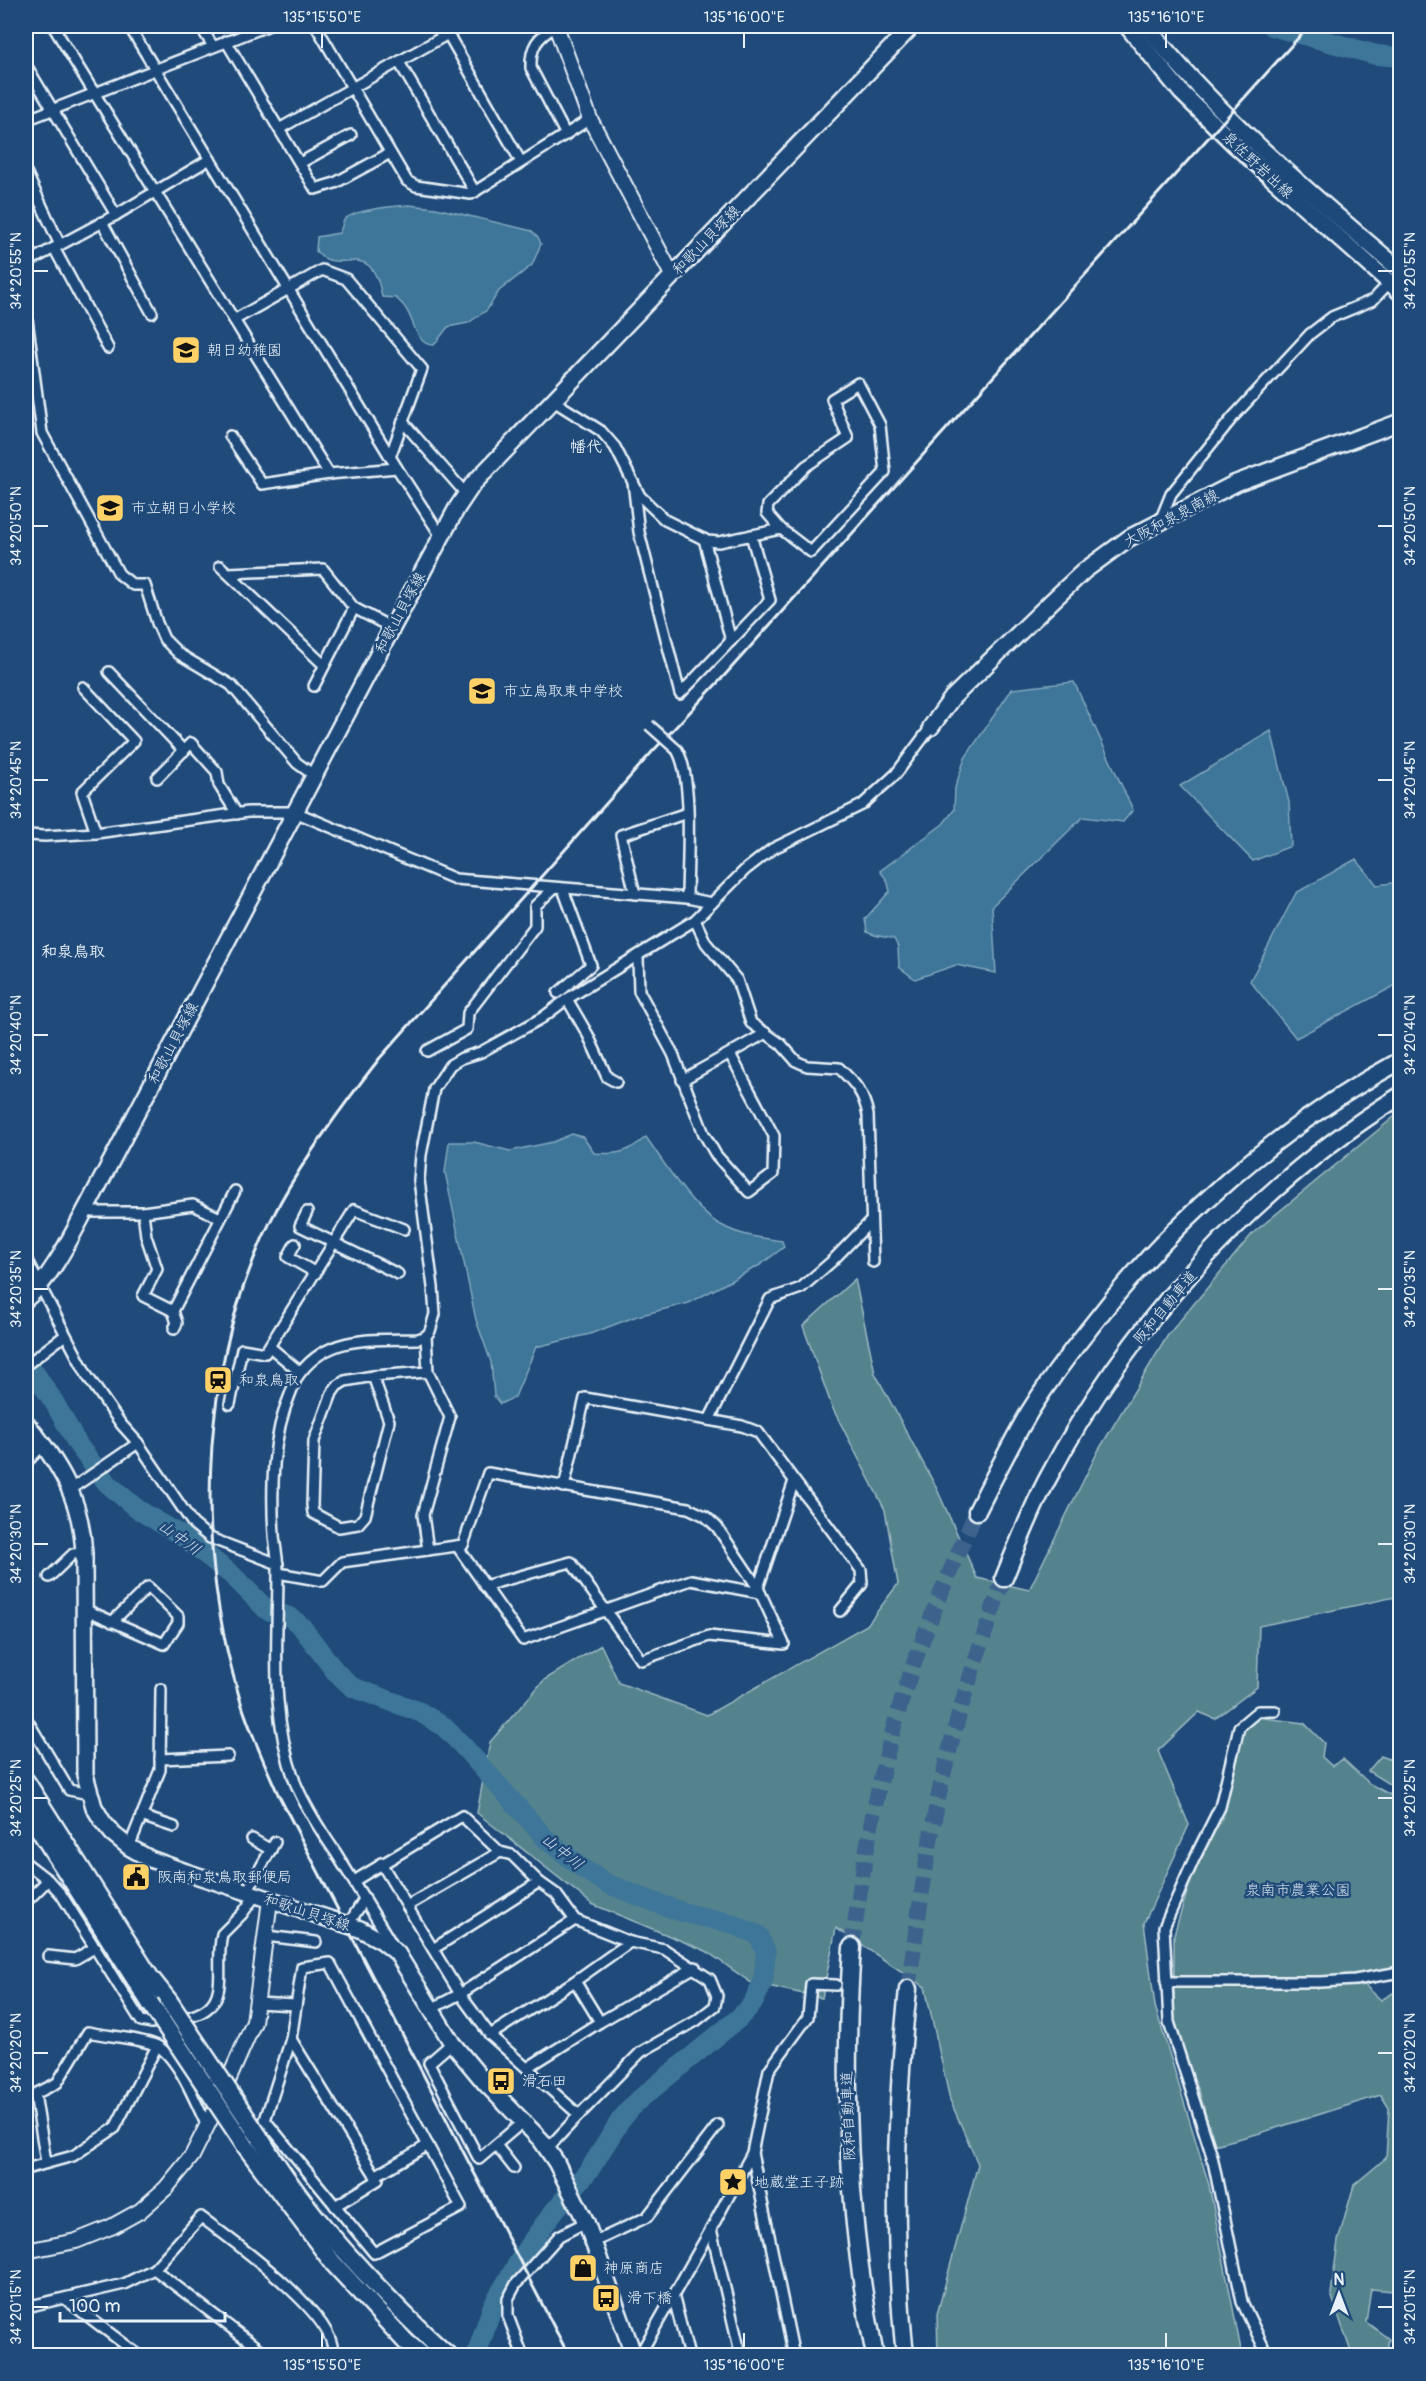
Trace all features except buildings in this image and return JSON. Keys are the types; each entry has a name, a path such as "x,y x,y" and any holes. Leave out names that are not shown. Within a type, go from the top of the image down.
{"highway":[{"path":"976,1511 1032,1408 1089,1328 1154,1251 1200,1205 1285,1134 1339,1097 1401,1061"},
{"name":"阪和自動車道","path":"1004,1578 1049,1477 1076,1430 1107,1382 1157,1314 1232,1231 1277,1189 1330,1144 1401,1096"},
{"path":"26,1781 150,1977 169,2001 290,2183 338,2245 425,2336 449,2355"},
{"path":"26,1809 150,2003 246,2147 333,2263 406,2342 421,2354"},
{"name":"阪和自動車道","path":"852,1947 847,2025 850,2169 856,2243 875,2355"},
{"path":"905,2355 898,2295 896,2164 897,2106 908,1989"}],"main road":[{"name":"和歌山貝塚線","path":"31,1294 66,1245 86,1209 392,628 466,494 484,470 912,26"},
{"name":"泉佐野岩出線","path":"1127,26 1181,92 1235,145 1395,288"},
{"name":"泉佐野岩出線","path":"1146,26 1179,67 1255,141 1304,188 1401,271"},
{"name":"大阪和泉泉南線","path":"931,727 952,698 1084,571 1129,538 1236,483 1401,422"},
{"name":"和歌山貝塚線","path":"26,1423 77,1486 84,1552 85,1775 89,1794 103,1822 129,1847 150,1858 250,1894 348,1925 382,1941 397,1953 452,2043 486,2084 548,2148 584,2218 637,2355"}],"street":[{"path":"53,26 329,474"},
{"path":"129,26 390,457 441,536"},
{"path":"200,26 213,46"},
{"path":"26,120 267,26"},
{"path":"316,26 406,181 416,186 471,194 591,119"},
{"path":"566,135 531,68 530,56 535,43 541,35 556,26 591,119 672,275"},
{"path":"279,129 448,34 522,162"},
{"path":"226,41 315,189 335,183 390,153"},
{"path":"399,62 475,192"},
{"path":"26,65 116,215"},
{"path":"300,163 351,135"},
{"path":"26,263 116,215 210,159"},
{"path":"26,172 57,246 108,348"},
{"path":"102,222 152,313"},
{"path":"234,320 322,270 346,279 422,369 390,457"},
{"path":"1160,521 1171,494 1233,417 1310,334 1332,317 1395,288 1401,271"},
{"path":"26,283 27,319 42,433 119,574 133,585 145,585 164,639 179,654 231,685 297,763 315,776"},
{"path":"552,400 601,431 615,447 640,496 665,520 704,539 719,542 781,529 811,552 885,472 880,425 858,383 832,399 848,438 806,466 768,505 767,513 781,529"},
{"path":"403,422 466,494"},
{"path":"230,436 262,484 329,474 397,468"},
{"path":"633,482 639,532 680,694 770,600 751,535"},
{"path":"704,539 731,641"},
{"path":"220,566 324,665"},
{"path":"228,573 323,569 354,608 392,628"},
{"path":"314,686 354,608"},
{"path":"109,672 184,751"},
{"path":"83,687 135,741 82,792 96,833"},
{"path":"649,725 677,750 683,760 687,792 687,898"},
{"path":"428,1550 423,1515 450,1418 428,1372 426,1336 432,1326 434,1305 420,1172 422,1146 434,1089 444,1072 455,1061 481,1052 532,1024 567,999 695,920 760,857 862,806 896,774 931,727"},
{"path":"157,778 192,744 217,772 219,785 237,814"},
{"path":"26,835 96,833 237,814 295,812 455,879 687,898 712,903"},
{"path":"635,894 621,835 687,813"},
{"path":"558,889 591,965 558,993"},
{"path":"427,1051 467,1029 468,1013 536,926 535,906 558,889"},
{"path":"695,920 706,943 737,980 751,1023 781,1044 796,1061 807,1066 839,1068 857,1085 865,1097 868,1115 873,1262"},
{"path":"638,957 639,991 674,1054 682,1080 708,1141 716,1155 749,1192 773,1174 774,1136 730,1054"},
{"path":"567,999 588,1035 607,1077 616,1082"},
{"path":"682,1080 766,1033"},
{"path":"173,1311 235,1191"},
{"path":"86,1209 93,1212 143,1212 178,1203 193,1205 220,1218"},
{"path":"230,1404 242,1349 265,1353 270,1347 354,1210 404,1229"},
{"path":"143,1212 146,1236 157,1269 143,1296 173,1311 177,1323 174,1329"},
{"path":"307,1212 300,1226 398,1274"},
{"path":"709,1420 770,1299 801,1288 831,1262 871,1221"},
{"path":"295,1244 288,1257 316,1273"},
{"path":"26,1259 31,1294 64,1336 88,1377 121,1424 138,1443 187,1516 201,1532 220,1542 278,1569 322,1581 342,1562 463,1545 488,1473 688,1508 705,1516 717,1527 759,1591 784,1644 709,1636 641,1660 571,1562 484,1586"},
{"path":"26,1365 64,1336"},
{"path":"397,1953 365,1898 312,1817 296,1782 282,1731 276,1694 278,1569 274,1534 275,1446 286,1404 300,1372 312,1360 337,1344 418,1339 426,1336"},
{"path":"270,1347 300,1372"},
{"path":"373,1376 389,1421 365,1515 358,1524 339,1527 313,1513 314,1441 332,1393 345,1381 373,1376 428,1372"},
{"path":"564,1486 585,1398 742,1426 758,1432 861,1570 862,1584 840,1611"},
{"path":"77,1486 138,1443"},
{"path":"26,1463 44,1445"},
{"path":"759,1591 794,1481"},
{"path":"457,1546 523,1640 691,1580 759,1591"},
{"path":"49,1577 73,1554 84,1552"},
{"path":"84,1609 112,1622 164,1644 178,1623 178,1616 148,1587 112,1622"},
{"path":"129,1847 160,1770 161,1689"},
{"path":"1265,2355 1242,2302 1212,2156 1169,2022 1164,1927 1194,1859 1220,1808 1239,1727 1258,1711 1275,1711"},
{"path":"26,1718 69,1790 89,1794"},
{"path":"160,1759 214,1761 228,1756"},
{"path":"141,1816 174,1827"},
{"path":"354,1881 462,1816 500,1852 512,1855 539,1882 556,1894 574,1920 630,1942 664,1949 695,1967 710,1979 717,1996 714,2006 682,2030 641,2052 548,2148"},
{"path":"26,1863 48,1880 61,1894 141,2020 151,2023 189,2017 203,2012 213,2002 220,1986 222,1934 242,1914 273,1846 252,1839"},
{"path":"407,1906 500,1852"},
{"path":"381,1863 460,1994 490,2035 579,2115"},
{"path":"26,1902 48,1880"},
{"path":"433,1949 539,1882"},
{"path":"348,1925 365,1898"},
{"path":"26,2251 75,2241 111,2228 140,2211 166,2188 192,2156 245,2046 254,2022 270,1900"},
{"path":"431,2009 460,1994 574,1920"},
{"path":"266,1936 316,1942"},
{"path":"490,2035 630,1942"},
{"path":"48,1956 75,1959 96,1947"},
{"path":"330,1963 461,2207 374,2253 265,2120 291,2038 302,1967 330,1963"},
{"path":"527,2068 600,2022 695,1967"},
{"path":"1166,1982 1321,1982 1355,1980 1401,1972"},
{"path":"574,1981 600,2022"},
{"path":"637,2355 711,2229 752,2153 769,2070 808,2017 811,1984 836,1985"},
{"path":"256,2003 296,2005"},
{"path":"46,2162 35,2094 57,2083 87,2032 137,2040 158,2046 171,2057 207,2126"},
{"path":"291,2038 378,2180 335,2206"},
{"path":"452,2043 429,2063 479,2159 524,2121"},
{"path":"26,2169 73,2156 115,2128 158,2046"},
{"path":"594,2242 648,2217 718,2125"},
{"path":"375,2176 428,2145"},
{"path":"496,2145 514,2168"},
{"path":"752,2153 794,2355"},
{"path":"26,2307 124,2284 154,2269 201,2217 261,2262 302,2300 331,2335 334,2349 332,2355"},
{"path":"523,2355 508,2316 508,2299 516,2284 559,2236 584,2218"},
{"path":"711,2229 741,2355"},
{"path":"154,2269 268,2355"},
{"path":"673,2295 689,2355"},
{"path":"65,2299 137,2354"}],"green space":[{"path":"1400,1112 1400,1601 1395,1597 1259,1626 1257,1687 1215,1719 1199,1712 1158,1751 1189,1825 1144,1923 1155,2006 1209,2185 1242,2355 938,2355 937,2314 978,2164 950,2100 925,1987 836,1928 822,1998 750,1982 706,1951 592,1904 477,1813 490,1742 544,1680 601,1645 619,1683 707,1715 867,1625 898,1584 885,1510 832,1407 803,1326 855,1279 875,1373 936,1487 977,1578 1029,1590 1098,1451 1168,1335 1253,1233"},
{"name":"泉南市農業公園","path":"1255,1717 1304,1723 1324,1743 1322,1757 1332,1766 1343,1759 1370,1784 1400,1800 1400,1965 1355,1976 1381,2000 1400,1989 1400,2267 1393,2291 1371,2289 1366,2322 1389,2339 1386,2355 1352,2355 1331,2294 1338,2241 1354,2185 1386,2158 1389,2108 1381,2095 1214,2145 1199,2091 1174,2022 1174,1934 1193,1873 1224,1804 1242,1727"},
{"path":"1381,1756 1400,1763 1400,1791 1368,1771"}],"water":[{"path":"409,205 436,208 532,231 541,244 532,265 499,291 487,310 468,323 448,327 434,345 428,344 419,337 409,314 396,298 382,297 377,278 370,267 362,262 334,261 316,251 317,237 339,233 344,220 349,217 375,209"},
{"path":"1074,682 1133,810 1123,822 1083,817 992,906 996,973 956,965 915,979 899,967 898,947 894,939 867,932 865,919 890,891 887,880 880,871 943,824 954,810 955,788 965,758 1012,689"},
{"path":"1271,731 1289,802 1291,846 1253,861 1180,786"},
{"path":"1356,859 1377,885 1400,882 1400,983 1296,1038 1250,981 1296,893"},
{"path":"572,1134 583,1137 594,1153 602,1154 628,1150 646,1137 691,1199 712,1220 737,1232 782,1241 784,1247 760,1265 689,1303 637,1316 590,1334 536,1347 515,1397 500,1404 494,1396 491,1362 476,1320 445,1172 449,1142 474,1142 510,1151 553,1142"}],"waterway":[{"path":"1272,26 1376,55 1400,57"},
{"name":"山中川","path":"26,1360 54,1402 78,1445 107,1483 137,1509 182,1536 232,1575 267,1610 290,1617 301,1626 335,1671 352,1687 420,1712 443,1726 546,1839 582,1868 608,1884 654,1902 685,1913 730,1923 758,1935 766,1952 763,1982 753,2003 739,2018 635,2103 620,2121 590,2169 555,2210 527,2248 493,2305 476,2356"}],"tunnel":[{"path":"852,1947 872,1819 895,1724 929,1624 977,1511"},
{"path":"908,1989 927,1858 942,1780 970,1678 1004,1578"}],"railway":[{"path":"569,2356 278,1794 243,1709 224,1635 214,1573 210,1509 212,1445 220,1381 234,1319 254,1259 281,1201 327,1128 379,1059 652,752 724,676 1309,26"}],"place":[{"name":"朝日幼稚園","path":"186,350"},
{"name":"市立朝日小学校","path":"110,508"},
{"name":"市立鳥取東中学校","path":"482,691"},
{"name":"和泉鳥取","path":"218,1380"},
{"name":"阪南和泉鳥取郵便局","path":"136,1877"},
{"name":"滑石田","path":"501,2081"},
{"name":"地蔵堂王子跡","path":"733,2182"},
{"name":"神原商店","path":"583,2268"},
{"name":"滑下橋","path":"606,2298"}],"district":[{"name":"幡代","path":"586,446"},
{"name":"和泉鳥取","path":"73,951"}]}
